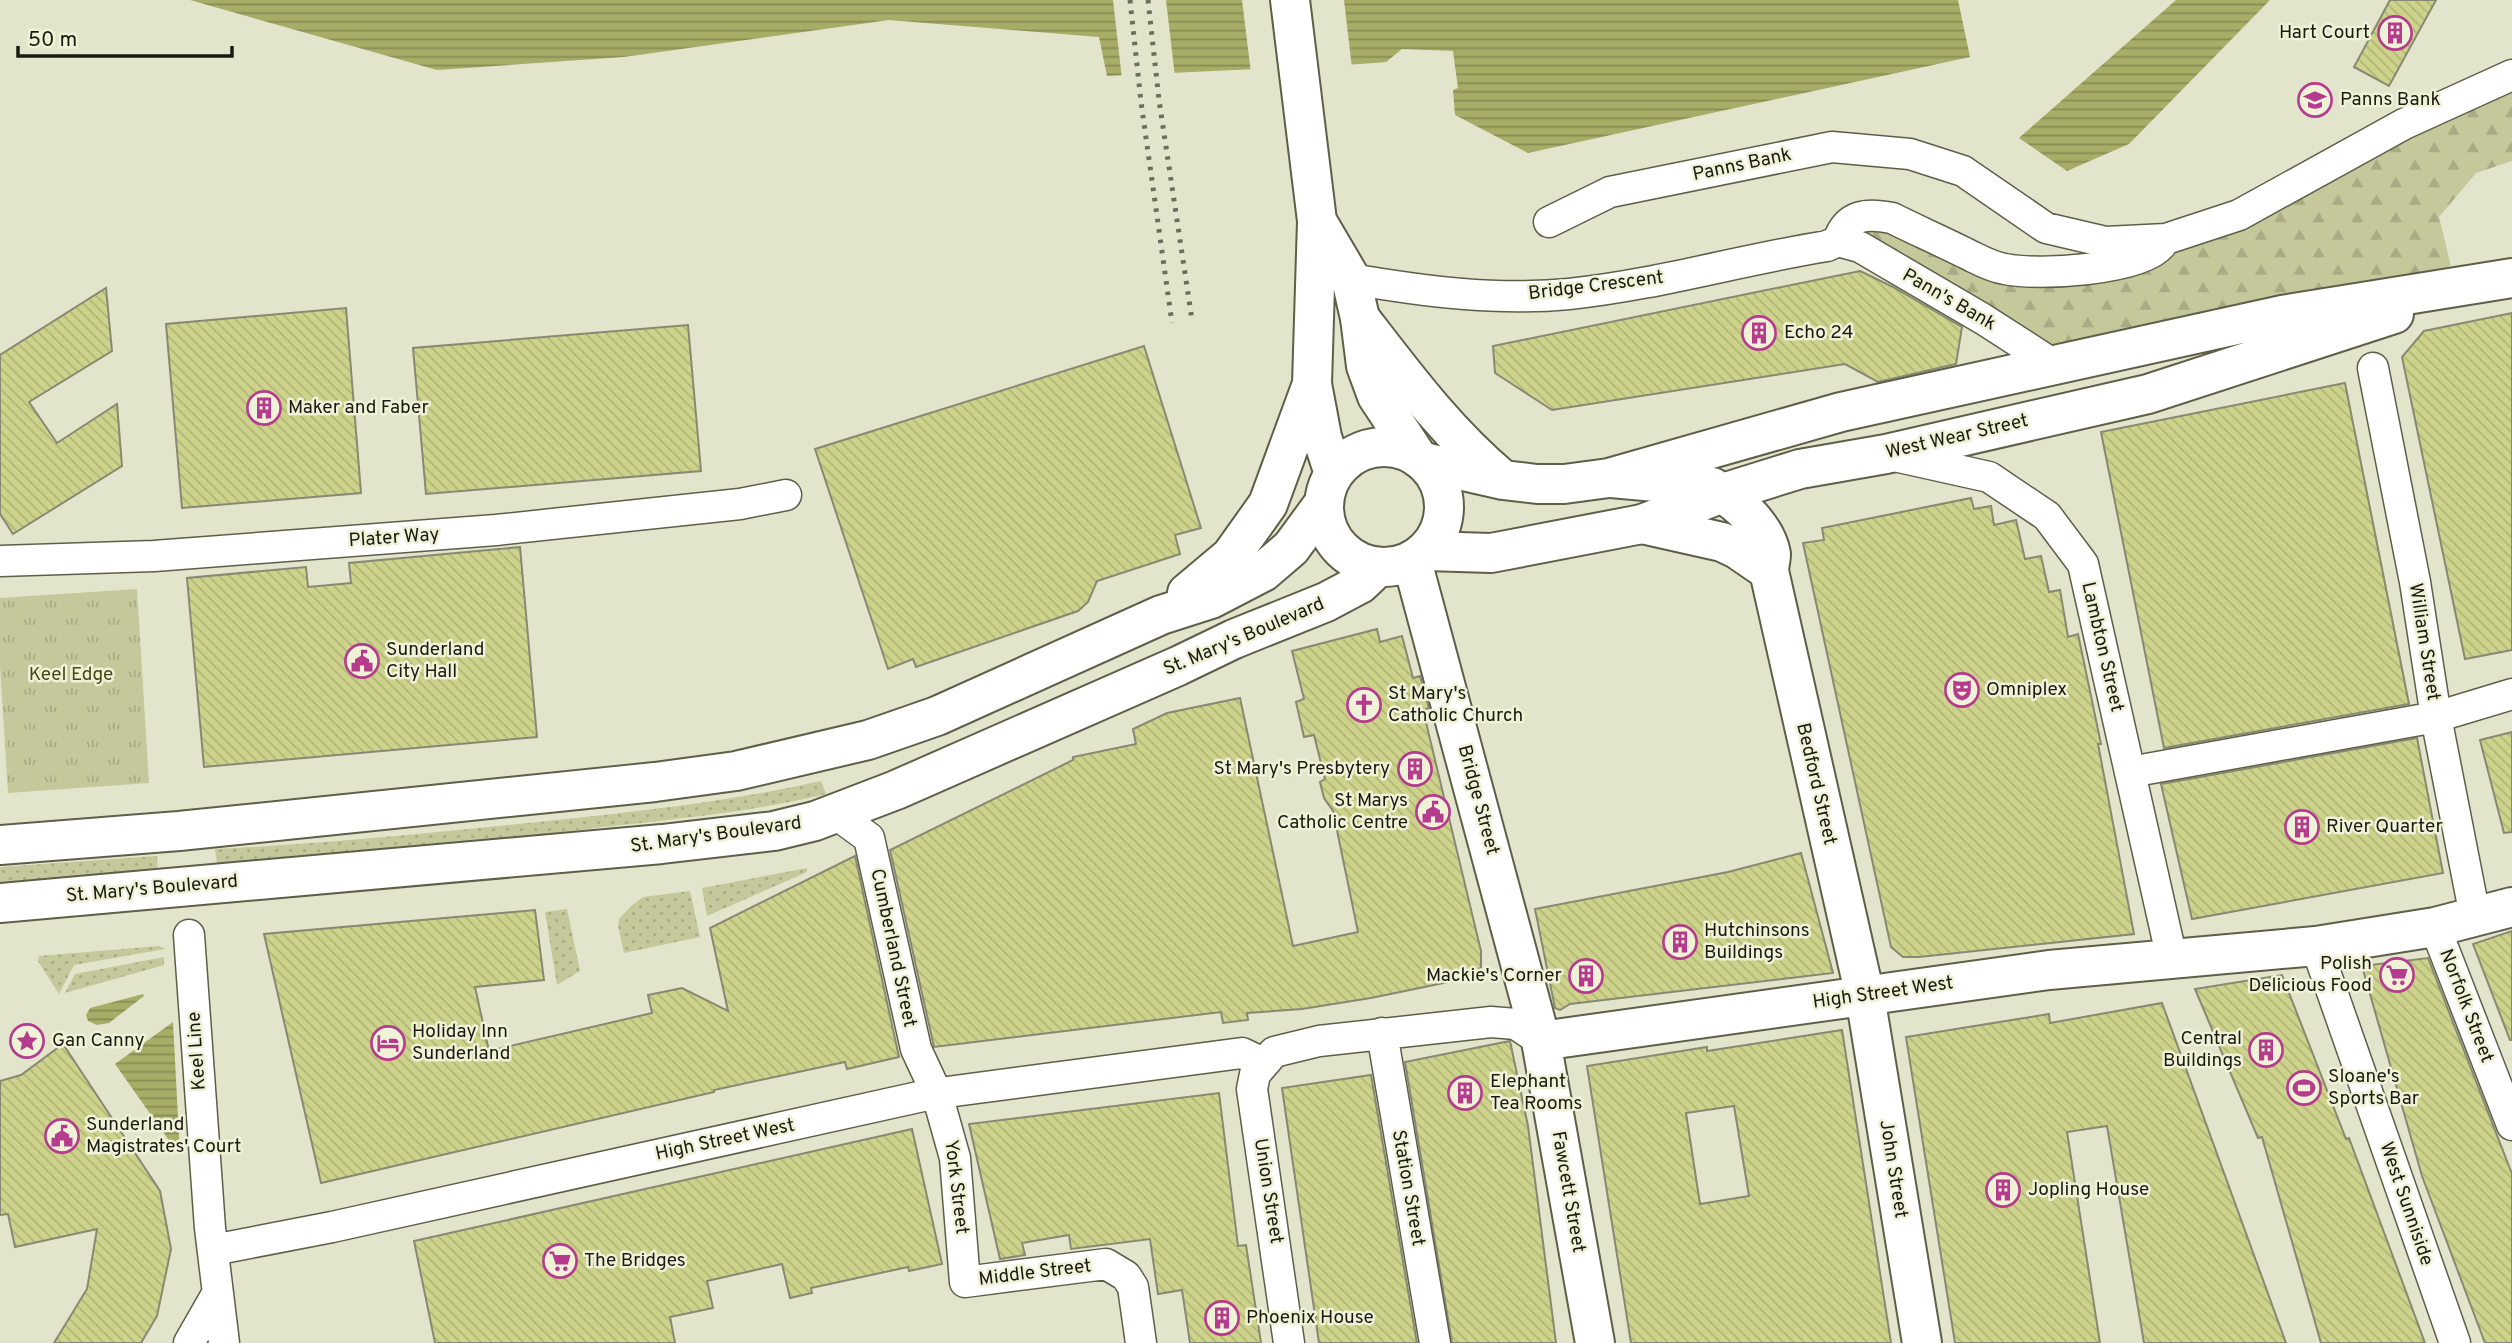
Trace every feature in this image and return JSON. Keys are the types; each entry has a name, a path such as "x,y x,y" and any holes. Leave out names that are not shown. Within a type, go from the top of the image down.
{"main road":[{"path":"1290,0 1317,221 1311,384 1329,489 1325,521 1340,549 1364,564 1405,560 1438,535 1444,509 1443,495 1438,480 1377,396 1367,366 1351,279 1317,221"},
{"name":"West Wear Street","path":"1421,460 1503,480 1537,484 1564,484 1609,478 1841,412 2282,315 2497,281"},
{"name":"West Wear Street","path":"1405,560 1491,553 1642,524 1723,493 1800,469 1886,454 2148,394 2497,281"},
{"path":"1360,318 1433,412 1477,458 1503,480"},
{"path":"1161,615 1231,556 1259,519 1268,504 1311,384"},
{"path":"0,845 279,821 655,782 736,771 868,740 937,716 1161,615 1211,599 1263,572 1291,548 1347,460 1364,450 1405,450 1421,460"},
{"name":"Bedford Street","path":"1609,478 1712,487 1723,493 1759,526 1771,555 1769,571 1865,996"},
{"path":"1642,524 1722,542 1769,571"},
{"name":"St. Mary's Boulevard","path":"0,903 662,844 774,831 836,814 951,767 1234,639 1326,602 1405,560"},
{"name":"Bridge Street","path":"1405,560 1499,880 1541,1041"},
{"name":"High Street West","path":"1541,1041 2049,970 2316,946 2435,927 2512,907"},
{"name":"John Street","path":"1865,996 1922,1343"},
{"name":"Fawcett Street","path":"1541,1041 1595,1343"}],"street":[{"name":"Panns Bank","path":"1549,222 1611,192 1832,147 1910,154 1963,171 2046,228 2106,242 2166,239 2239,215 2404,124 2512,75"},
{"path":"1838,241 1849,222 1863,216 1877,215 1892,218 2005,270 2062,272 2119,264 2155,252 2166,239"},
{"name":"Bridge Crescent","path":"1351,279 1487,297 1568,294 1698,274 1826,246 1838,241"},
{"name":"Pann's Bank","path":"1838,241 1860,247 1983,318 2056,366"},
{"name":"William Street","path":"2374,368 2415,582 2435,717 2475,916"},
{"name":"Lambton Street","path":"1886,454 1990,477 2047,516 2083,564 2172,959"},
{"name":"Plater Way","path":"0,561 154,556 496,530 740,504 786,495"},
{"path":"2130,772 2435,717 2512,694"},
{"name":"Cumberland Street","path":"836,814 869,838 916,1049 937,1094"},
{"name":"Norfolk Street","path":"2435,927 2512,1125"},
{"name":"Keel Line","path":"189,935 213,1250 224,1343"},
{"name":"West Sunniside","path":"2316,946 2455,1343"},
{"name":"High Street West","path":"213,1250 332,1227 937,1094 1252,1058 1319,1041 1491,1022 1516,1024 1541,1041"},
{"name":"Station Street","path":"1381,1033 1434,1343"},
{"name":"Union Street","path":"1252,1058 1255,1074 1252,1089 1289,1343"},
{"name":"York Street","path":"937,1094 955,1158 965,1282"},
{"name":"Middle Street","path":"965,1282 1106,1264 1126,1276 1133,1287 1141,1343"},
{"path":"189,1343 217,1294"}],"green space":[{"path":"2512,92 2512,161 2476,173 2439,217 2451,266 2282,315 2056,366 1842,230 1863,216 1988,264 2062,272"},
{"name":"Keel Edge","path":"137,589 149,783 8,793 0,666 0,598"},
{"path":"821,781 826,794 764,807 488,841 217,863 215,849 377,838 609,814 716,801"},
{"path":"157,856 158,872 0,883 0,867"},
{"path":"807,868 807,872 707,916 702,888"},
{"path":"690,891 700,937 624,953 619,919 631,906 643,897"},
{"path":"567,909 580,971 557,985 545,912"},
{"path":"159,946 165,949 74,965 59,994 38,961 39,956"},
{"path":"164,957 164,965 65,993 75,974"}],"shaded area":[{"path":"190,0 1958,0 1970,57 1528,153 1455,115 1453,90 1458,88 1453,51 1402,49 1386,62 1361,64 1107,76 1099,37 889,20 624,57 437,70"},
{"path":"2176,0 2270,0 2129,144 2067,171 2019,138"},
{"path":"143,994 144,996 109,1023 97,1025 88,1021 86,1015 90,1008"},
{"path":"173,1022 180,1156 115,1064"}],"pier":[{"path":"1113,0 1166,0 1175,77 1122,79"},
{"path":"1242,0 1344,0 1352,68 1251,73"}],"building":[{"name":"Hart Court","path":"2390,0 2436,0 2389,86 2354,67"},
{"name":"Echo 24","path":"1860,271 1962,327 1956,364 1878,382 1845,364 1552,410 1495,373 1493,346"},
{"path":"106,288 112,351 29,402 57,443 117,404 122,466 13,534 0,514 0,355"},
{"name":"Maker and Faber","path":"346,308 361,493 182,508 166,324"},
{"path":"2512,313 2512,650 2465,659 2402,357 2424,331"},
{"path":"688,325 701,471 426,494 413,348"},
{"path":"1144,346 1201,528 1175,535 1180,554 1097,581 1088,602 1078,611 916,667 913,659 888,669 815,449"},
{"path":"2345,383 2409,704 2164,748 2101,432"},
{"name":"Omniplex","path":"1971,498 1974,509 1991,506 1994,525 2016,520 2025,559 2041,556 2049,592 2060,590 2068,637 2078,634 2101,744 2098,744 2134,934 1919,957 1903,957 1891,947 1803,543 1824,540 1822,528"},
{"name":"Sunderland City Hall","path":"520,547 537,737 204,767 187,578 306,567 308,587 351,583 349,563"},
{"path":"1377,629 1380,642 1402,636 1413,678 1420,676 1429,708 1423,710 1481,951 1481,967 1474,975 1371,998 1302,1009 1247,1013 1248,1020 1223,1023 1221,1012 934,1047 890,850 1073,760 1073,757 1136,744 1133,729 1167,713 1240,698 1293,946 1358,932 1333,811 1324,798 1320,782 1325,779 1314,735 1304,737 1296,702 1304,699 1292,651"},
{"path":"2512,732 2512,832 2504,833 2480,740"},
{"name":"River Quarter","path":"2417,738 2443,873 2192,919 2161,784"},
{"path":"1801,853 1833,973 1570,1004 1560,1010 1555,1008 1535,909 1728,872"},
{"path":"855,856 899,1057 847,1069 845,1062 714,1090 321,1183 264,934 535,910 544,980 475,987 489,1051 652,1013 648,995 682,988 728,1011 710,928"},
{"path":"2512,931 2512,1040 2510,1040 2473,944"},
{"path":"2428,958 2512,1174 2512,1343 2485,1343 2422,1176 2362,966"},
{"path":"2282,975 2346,1139 2349,1138 2425,1343 2321,1343 2262,1137 2258,1138 2195,989"},
{"path":"2162,1003 2286,1343 2144,1343 2107,1126 2067,1132 2100,1343 1955,1343 1906,1037 2049,1014 2050,1023"},
{"path":"1842,1030 1891,1343 1631,1343 1587,1066 1707,1047 1707,1051","holes":["1734,1106 1749,1196 1700,1204 1686,1113"]},
{"path":"1510,1041 1528,1126 1556,1343 1452,1343 1405,1062"},
{"path":"63,1044 160,1191 171,1249 157,1316 141,1343 54,1343 87,1289 97,1229 15,1247 8,1214 0,1215 0,1081 21,1075"},
{"path":"1371,1075 1417,1343 1319,1343 1282,1088"},
{"path":"1219,1093 1238,1246 1246,1245 1261,1343 1190,1343 1182,1290 1158,1294 1150,1239 1071,1249 1069,1235 1022,1243 1025,1255 1000,1259 969,1124"},
{"path":"912,1129 942,1264 909,1271 908,1267 811,1288 812,1293 790,1298 782,1264 707,1281 713,1308 670,1317 675,1343 435,1343 414,1241"}],"railway":[{"path":"1130,0 1141,102 1172,323"},
{"path":"1148,0 1159,100 1192,320"}],"place":[{"name":"Hart Court","path":"2395,33"},
{"name":"Panns Bank","path":"2315,100"},
{"name":"Echo 24","path":"1759,333"},
{"name":"Maker and Faber","path":"264,408"},
{"name":"Sunderland City Hall","path":"362,661"},
{"name":"Omniplex","path":"1962,690"},
{"name":"St Mary's Catholic Church","path":"1364,705"},
{"name":"St Mary's Presbytery","path":"1415,769"},
{"name":"St Marys Catholic Centre","path":"1433,812"},
{"name":"River Quarter","path":"2302,827"},
{"name":"Hutchinsons Buildings","path":"1680,942"},
{"name":"Polish Delicious Food","path":"2397,975"},
{"name":"Mackie's Corner","path":"1586,976"},
{"name":"Gan Canny","path":"27,1041"},
{"name":"Holiday Inn Sunderland","path":"388,1043"},
{"name":"Central Buildings","path":"2266,1050"},
{"name":"Sloane's Sports Bar","path":"2304,1088"},
{"name":"Elephant Tea Rooms","path":"1465,1093"},
{"name":"Sunderland Magistrates' Court","path":"62,1136"},
{"name":"Jopling House","path":"2003,1190"},
{"name":"The Bridges","path":"560,1261"},
{"name":"Phoenix House","path":"1222,1318"}]}
